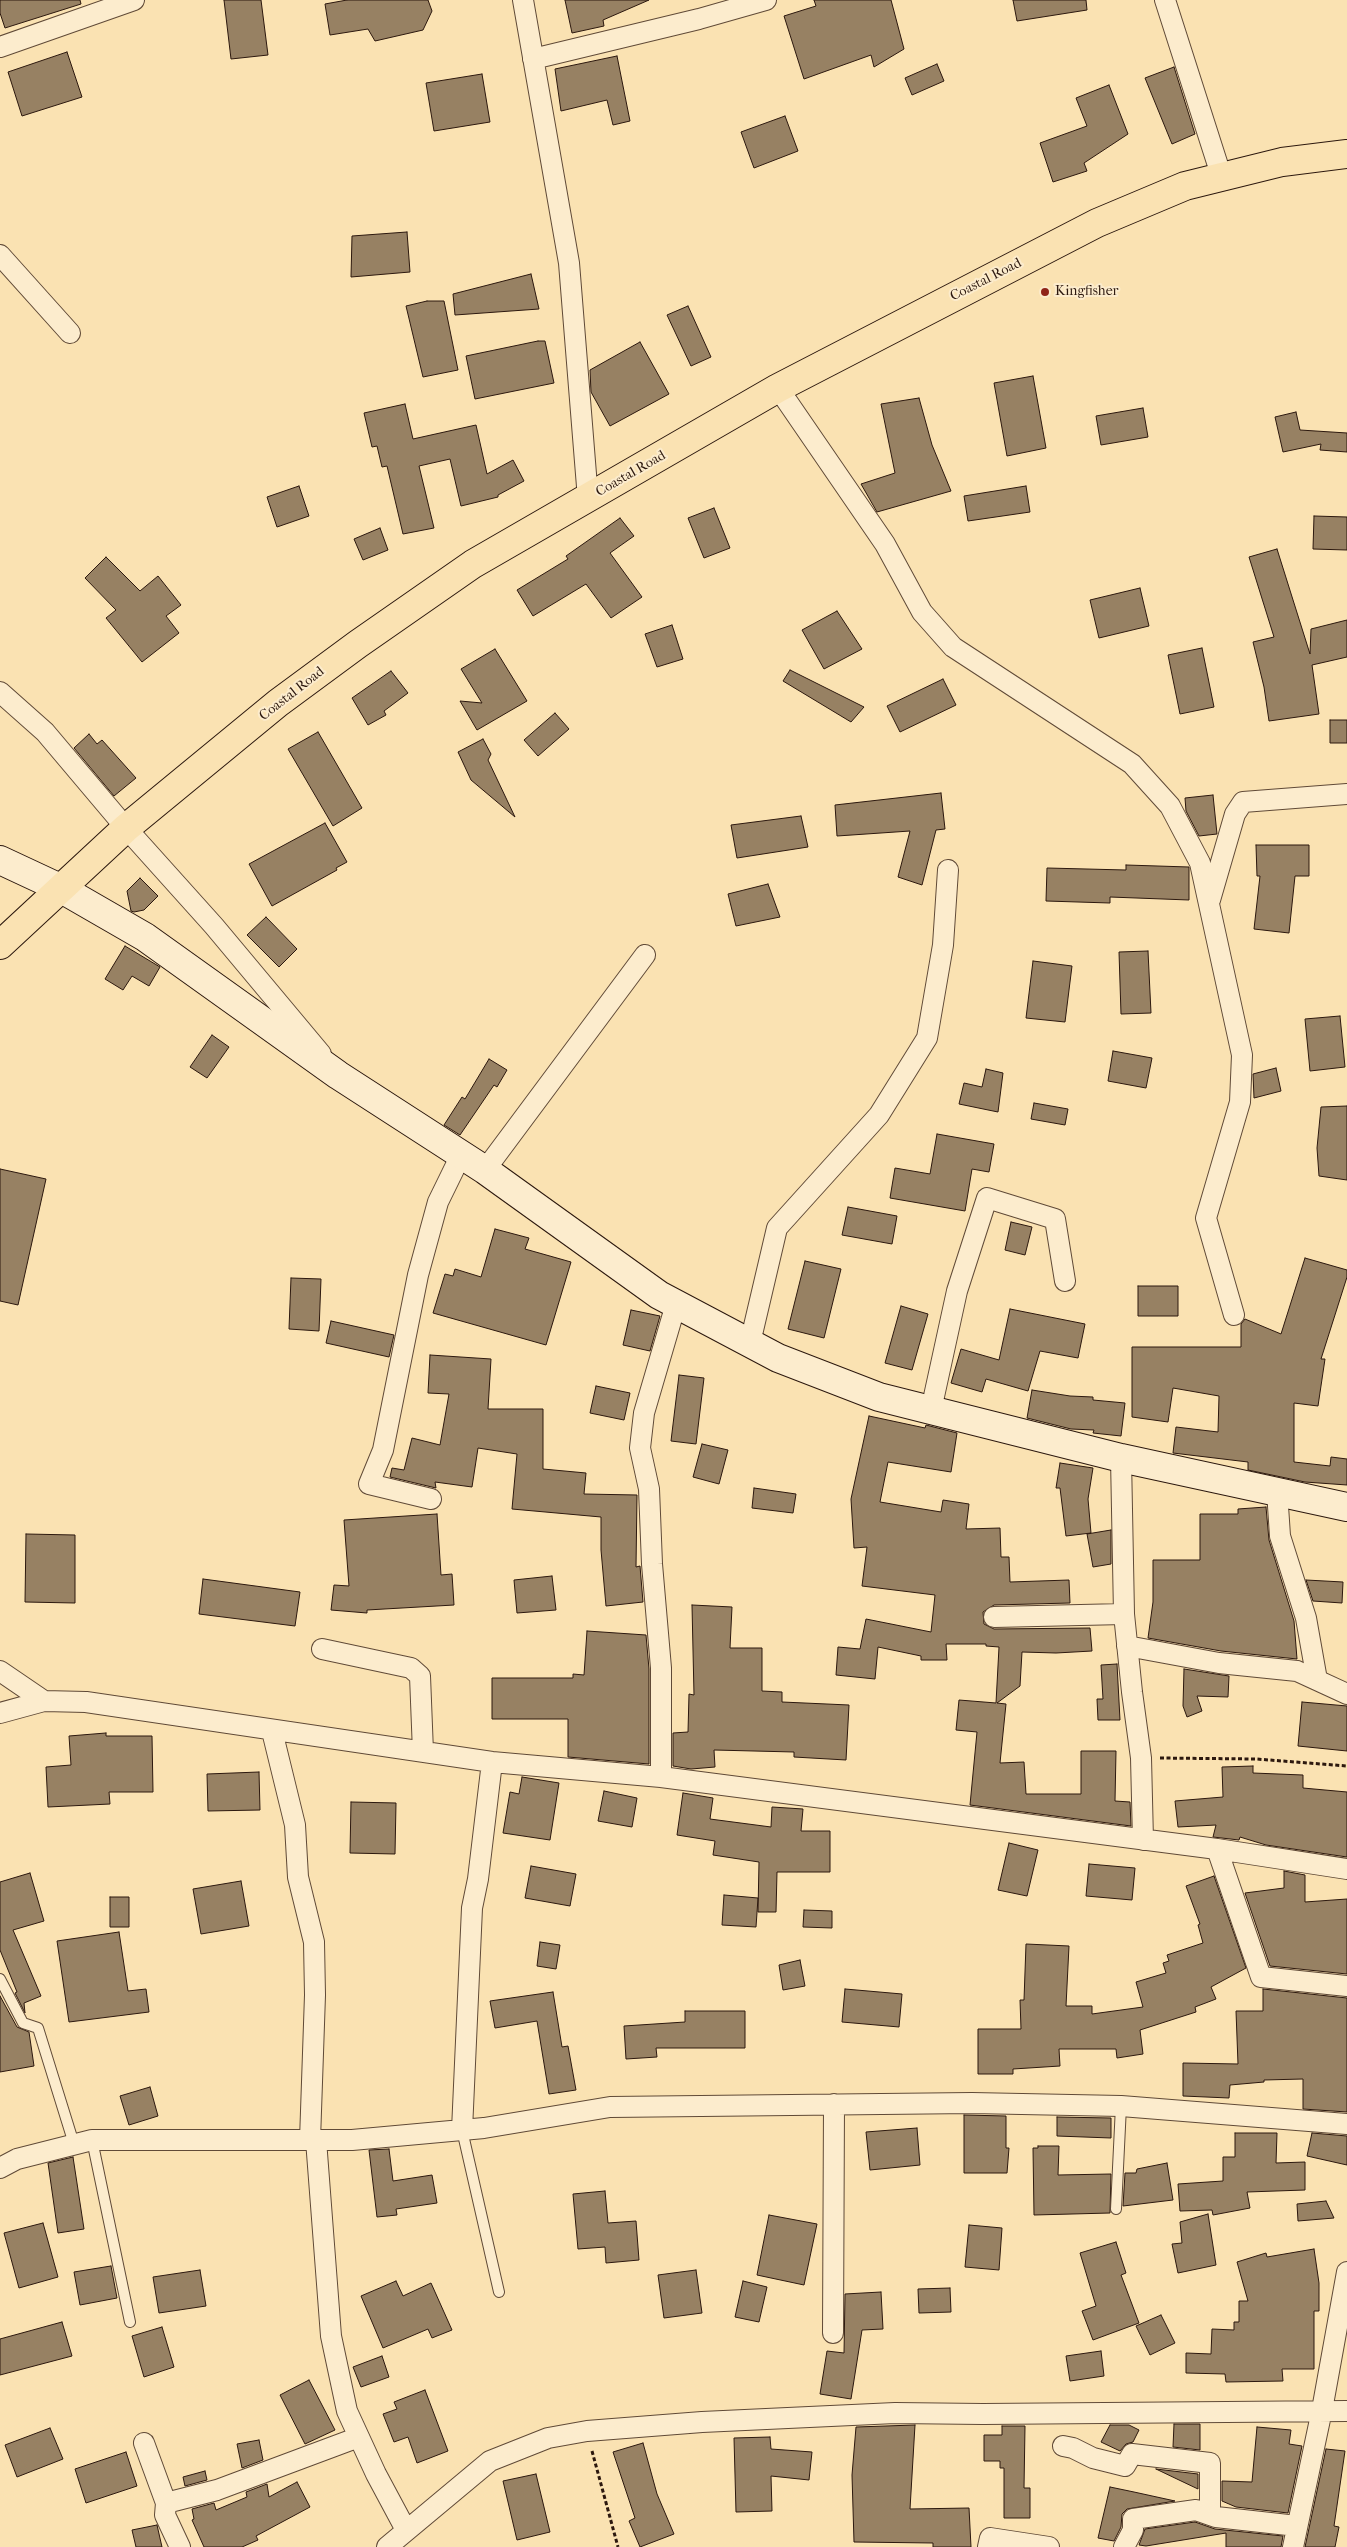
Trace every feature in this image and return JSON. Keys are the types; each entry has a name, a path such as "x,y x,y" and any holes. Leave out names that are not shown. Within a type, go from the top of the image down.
{"main road":[{"name":"Coastal Road","path":"0,945 126,828 278,704 358,644 473,564 778,388 1097,223 1185,186 1282,162 1347,154"}],"street":[{"path":"0,47 134,0"},
{"path":"523,0 569,263 588,499"},
{"path":"533,59 699,19 766,0"},
{"path":"1165,0 1222,178"},
{"path":"0,255 70,333"},
{"path":"778,388 885,544 922,612 953,647 1132,764 1170,806 1200,863 1242,1055 1240,1102 1206,1218 1234,1315"},
{"path":"0,692 45,732 126,828 214,926 338,1075"},
{"path":"1209,903 1235,814 1243,802 1347,794"},
{"path":"0,860 60,888 145,937 338,1075 485,1170 659,1295 778,1358 879,1397 1120,1458 1347,1507"},
{"path":"750,1343 777,1228 879,1115 927,1038 943,945 948,870"},
{"path":"485,1170 645,955"},
{"path":"431,1499 368,1484 383,1450 418,1275 438,1202 461,1155"},
{"path":"931,1410 958,1291 987,1198 1055,1220 1065,1281"},
{"path":"662,1777 662,1668 652,1564 649,1489 640,1448 644,1413 676,1304"},
{"path":"1120,1458 1124,1614 1142,1758 1142,1840"},
{"path":"1277,1491 1280,1536 1306,1618 1317,1680"},
{"path":"994,1617 1124,1614"},
{"path":"1127,1646 1176,1657 1297,1671 1347,1694"},
{"path":"322,1649 412,1668 420,1676 423,1752"},
{"path":"0,1671 44,1701"},
{"path":"0,1713 44,1701 86,1702 492,1762 662,1777 1217,1849 1347,1869"},
{"path":"272,1731 295,1825 298,1877 314,1942 313,2140 331,2336 346,2411 406,2530"},
{"path":"462,2130 472,1908 478,1879 492,1762"},
{"path":"1217,1849 1261,1977 1347,1986"},
{"path":"0,2168 17,2159 83,2142 352,2140 462,2130 610,2107 972,2103 1120,2106 1347,2124"},
{"path":"834,2104 834,2333"},
{"path":"1293,2547 1322,2410 1347,2272"},
{"path":"387,2547 490,2461 548,2438 587,2432 702,2422 895,2412 982,2414 1322,2410 1347,2412"},
{"path":"166,2503 217,2490 359,2437"},
{"path":"144,2443 166,2503 165,2515 180,2547"},
{"path":"1062,2446 1073,2448 1093,2458 1125,2466 1132,2454 1210,2463 1210,2515"},
{"path":"1124,2547 1133,2530 1133,2520 1196,2510 1210,2515 1297,2526"},
{"path":"988,2547 990,2538 1048,2547"}],"lane":[{"path":"0,1980 23,2023 38,2028 83,2142 130,2322"},
{"path":"1116,2209 1120,2106"},
{"path":"462,2130 499,2292"}],"path":[{"path":"1142,1758 1256,1759 1347,1766"},
{"path":"587,2432 618,2547"}],"building":[{"path":"0,0 80,0 81,4 5,28 0,13"},
{"path":"224,0 261,0 268,55 231,59"},
{"path":"347,0 428,0 432,11 423,30 375,41 368,29 330,35 325,4"},
{"path":"565,0 649,0 603,20 604,26 572,33"},
{"path":"814,0 891,0 904,49 874,67 871,55 804,79 784,16 816,6"},
{"path":"1013,0 1086,0 1087,10 1017,21"},
{"path":"67,52 82,97 22,116 8,72"},
{"path":"617,56 630,121 613,125 607,100 561,111 555,69"},
{"path":"937,64 944,81 912,95 905,78"},
{"path":"1174,67 1195,134 1172,144 1145,78"},
{"path":"482,74 490,122 434,131 426,83"},
{"path":"1109,85 1128,134 1084,163 1087,171 1053,182 1040,143 1087,126 1076,98"},
{"path":"785,116 798,151 754,168 741,132"},
{"path":"407,232 410,272 351,277 352,236"},
{"path":"531,274 539,309 455,315 453,294"},
{"path":"427,301 444,301 458,370 423,377 406,306"},
{"path":"688,306 711,357 691,366 667,315"},
{"path":"545,341 554,383 475,399 466,356"},
{"path":"640,342 669,394 610,426 591,392 590,370"},
{"path":"1033,376 1046,448 1007,456 994,383"},
{"path":"919,398 932,445 951,491 877,512 861,484 895,473 881,404"},
{"path":"405,404 413,439 476,425 487,474 513,460 524,481 498,495 498,497 461,506 450,459 419,466 434,528 403,534 387,466 382,467 377,446 372,447 364,413"},
{"path":"1143,408 1148,437 1101,445 1096,416"},
{"path":"1296,412 1300,430 1347,433 1347,452 1320,450 1321,444 1283,452 1275,417"},
{"path":"299,486 309,516 277,527 267,497"},
{"path":"1026,486 1030,512 968,521 964,496"},
{"path":"714,508 730,548 704,558 688,518"},
{"path":"1314,516 1347,517 1347,550 1313,549"},
{"path":"620,518 634,536 610,553 642,597 611,618 586,584 533,616 517,590 568,559 566,556"},
{"path":"380,528 388,550 363,560 354,539"},
{"path":"1277,549 1310,654 1311,629 1347,620 1347,657 1312,665 1319,714 1269,721 1264,687 1253,642 1274,637 1249,557"},
{"path":"106,557 140,591 158,576 181,605 166,616 179,633 142,662 106,618 116,610 85,578"},
{"path":"1140,588 1149,626 1099,638 1090,600"},
{"path":"837,611 862,649 824,669 802,630"},
{"path":"672,625 683,659 657,667 645,634"},
{"path":"1202,648 1214,707 1180,714 1168,655"},
{"path":"495,649 527,701 477,730 460,701 482,703 461,669"},
{"path":"790,670 864,707 851,722 783,681"},
{"path":"391,671 408,693 384,711 386,715 368,725 352,698"},
{"path":"943,679 956,705 900,732 887,706"},
{"path":"555,713 569,729 538,756 524,740"},
{"path":"1330,720 1347,720 1347,743 1330,743"},
{"path":"318,732 362,808 333,826 288,749"},
{"path":"89,734 97,744 102,740 136,778 114,796 74,748"},
{"path":"483,739 491,754 488,760 515,817 471,780 458,752"},
{"path":"941,793 945,829 936,830 922,885 898,877 910,831 837,836 835,805"},
{"path":"1213,795 1217,834 1199,836 1186,811 1185,798"},
{"path":"801,816 808,847 737,858 731,825"},
{"path":"325,823 347,862 336,868 337,870 272,906 249,864"},
{"path":"1256,845 1309,845 1309,876 1295,876 1289,933 1254,929 1260,876 1257,876"},
{"path":"1126,865 1189,867 1189,900 1110,897 1110,903 1046,901 1047,868 1126,870"},
{"path":"140,878 158,896 144,910 134,912 131,911 127,891"},
{"path":"768,884 780,917 736,926 728,894"},
{"path":"266,917 297,949 279,967 247,935"},
{"path":"125,946 160,967 149,986 132,976 123,990 105,979"},
{"path":"1148,951 1151,1013 1121,1014 1119,952"},
{"path":"1033,961 1072,966 1065,1022 1026,1018"},
{"path":"1340,1016 1345,1067 1310,1071 1305,1019"},
{"path":"212,1035 229,1047 207,1078 190,1067"},
{"path":"1113,1051 1152,1058 1146,1088 1108,1081"},
{"path":"489,1059 507,1070 497,1087 494,1085 460,1135 444,1125 462,1097 465,1099"},
{"path":"1276,1068 1281,1091 1254,1098 1253,1074"},
{"path":"986,1069 1003,1073 998,1112 959,1104 964,1083 982,1087"},
{"path":"1034,1103 1068,1109 1065,1125 1031,1119"},
{"path":"1347,1106 1347,1180 1319,1176 1317,1148 1321,1107"},
{"path":"937,1134 994,1144 989,1172 972,1169 965,1211 890,1198 895,1168 930,1174"},
{"path":"0,1169 46,1179 18,1305 0,1301"},
{"path":"848,1207 897,1216 892,1244 842,1235"},
{"path":"1011,1222 1032,1227 1025,1255 1005,1250"},
{"path":"495,1229 529,1238 525,1249 571,1262 546,1345 433,1313 445,1274 453,1276 455,1269 481,1277"},
{"path":"1305,1258 1347,1270 1347,1277 1321,1359 1325,1359 1318,1406 1294,1403 1294,1462 1330,1466 1331,1457 1347,1459 1347,1485 1305,1482 1248,1470 1248,1462 1173,1453 1176,1427 1218,1432 1219,1396 1173,1388 1168,1422 1132,1417 1132,1347 1241,1347 1241,1324 1245,1319 1281,1334"},
{"path":"805,1261 841,1269 824,1338 788,1329"},
{"path":"291,1278 321,1279 319,1331 289,1329"},
{"path":"1138,1286 1178,1286 1178,1316 1138,1316"},
{"path":"901,1306 928,1314 912,1370 885,1363"},
{"path":"1010,1309 1085,1324 1078,1358 1040,1351 1028,1391 986,1379 982,1392 951,1383 961,1349 999,1360"},
{"path":"631,1310 660,1316 650,1351 623,1345"},
{"path":"331,1321 394,1335 389,1357 326,1343"},
{"path":"430,1355 491,1359 488,1409 543,1409 543,1469 586,1473 584,1494 637,1495 636,1567 640,1566 643,1602 606,1606 601,1550 601,1517 512,1509 517,1454 478,1448 472,1487 435,1482 436,1488 390,1477 392,1468 404,1470 412,1438 440,1445 449,1394 428,1393"},
{"path":"679,1375 704,1378 696,1444 671,1441"},
{"path":"596,1386 630,1393 624,1420 590,1413"},
{"path":"1032,1390 1070,1396 1093,1397 1093,1400 1125,1403 1121,1436 1093,1433 1094,1430 1071,1429 1027,1418"},
{"path":"869,1416 925,1428 926,1425 957,1433 951,1472 888,1462 880,1502 941,1512 943,1500 969,1504 966,1529 1000,1528 1001,1557 1009,1557 1010,1582 1069,1580 1070,1603 994,1605 983,1612 984,1624 994,1629 1090,1628 1092,1651 1022,1652 1020,1686 997,1703 1006,1704 1000,1763 1024,1762 1026,1794 1081,1794 1081,1751 1116,1751 1115,1801 1130,1802 1131,1826 970,1805 977,1732 956,1730 959,1700 996,1703 999,1647 986,1646 986,1644 946,1644 947,1660 921,1660 921,1656 878,1647 875,1679 836,1675 838,1647 860,1649 866,1619 931,1632 935,1595 862,1586 867,1547 854,1548 851,1499"},
{"path":"702,1444 728,1450 719,1484 693,1477"},
{"path":"1060,1463 1093,1468 1088,1499 1091,1533 1066,1536 1060,1488 1056,1488"},
{"path":"754,1488 796,1494 793,1513 752,1508"},
{"path":"1266,1507 1269,1540 1294,1621 1297,1659 1221,1651 1148,1638 1153,1602 1153,1560 1200,1560 1200,1514 1238,1514 1238,1509"},
{"path":"437,1514 441,1575 452,1574 454,1605 367,1610 367,1613 331,1610 334,1585 349,1586 344,1520"},
{"path":"1111,1530 1111,1564 1093,1567 1087,1534"},
{"path":"26,1534 75,1535 75,1603 25,1602"},
{"path":"552,1576 556,1610 517,1613 514,1580"},
{"path":"203,1579 300,1592 295,1626 199,1614"},
{"path":"1306,1580 1343,1582 1342,1603 1313,1601"},
{"path":"692,1605 732,1607 730,1648 762,1648 762,1691 782,1692 782,1702 849,1705 846,1760 794,1757 794,1752 714,1750 715,1767 691,1769 673,1766 673,1733 688,1732 689,1694 694,1695"},
{"path":"587,1631 646,1635 649,1669 649,1764 568,1757 568,1719 492,1719 492,1678 573,1678 573,1674 584,1675"},
{"path":"1117,1664 1120,1720 1098,1720 1097,1699 1103,1699 1101,1665"},
{"path":"1184,1669 1229,1676 1228,1697 1197,1696 1202,1711 1187,1717 1183,1706"},
{"path":"1302,1702 1347,1706 1347,1751 1298,1746"},
{"path":"106,1733 106,1736 152,1736 153,1792 109,1792 110,1804 48,1807 46,1767 71,1765 69,1736"},
{"path":"1253,1766 1253,1773 1303,1775 1303,1788 1347,1792 1347,1857 1266,1845 1240,1837 1239,1840 1213,1837 1216,1825 1178,1827 1175,1801 1223,1797 1222,1767"},
{"path":"259,1772 260,1810 208,1811 207,1774"},
{"path":"522,1777 559,1783 550,1840 503,1833 510,1792 519,1794"},
{"path":"604,1791 637,1798 632,1827 598,1821"},
{"path":"683,1793 713,1798 710,1819 771,1827 772,1807 803,1809 801,1831 830,1831 830,1872 777,1872 776,1912 758,1912 759,1862 713,1855 715,1841 677,1835"},
{"path":"351,1802 396,1803 395,1854 350,1853"},
{"path":"1009,1843 1038,1850 1027,1896 998,1890"},
{"path":"1089,1864 1135,1868 1132,1900 1086,1896"},
{"path":"531,1866 576,1874 570,1906 525,1898"},
{"path":"1284,1871 1305,1875 1305,1902 1347,1899 1347,1974 1270,1966 1245,1893 1284,1888"},
{"path":"30,1873 44,1921 13,1930 41,1996 24,2003 25,2013 15,1993 17,1992 0,1950 0,1882"},
{"path":"1214,1876 1246,1968 1211,1987 1216,1999 1195,2007 1196,2012 1140,2030 1143,2054 1117,2058 1116,2049 1059,2049 1060,2066 1013,2069 1013,2074 978,2074 978,2029 1021,2029 1020,2000 1024,2000 1026,1944 1069,1946 1066,2006 1092,2006 1092,2014 1143,2007 1136,1982 1166,1973 1163,1963 1169,1961 1167,1955 1203,1943 1198,1925 1200,1924 1186,1886"},
{"path":"241,1881 249,1926 201,1934 193,1889"},
{"path":"724,1895 758,1898 756,1927 722,1925"},
{"path":"110,1897 129,1897 129,1927 110,1927"},
{"path":"804,1910 832,1911 832,1928 803,1927"},
{"path":"119,1932 128,1991 146,1989 149,2012 69,2022 57,1941"},
{"path":"540,1942 560,1945 556,1969 537,1966"},
{"path":"800,1960 805,1986 783,1990 779,1965"},
{"path":"845,1989 902,1994 899,2027 842,2022"},
{"path":"1263,1989 1347,1998 1347,2112 1303,2109 1303,2079 1264,2080 1264,2082 1230,2085 1229,2098 1183,2096 1183,2063 1238,2064 1236,2011 1263,2011"},
{"path":"553,1992 562,2047 568,2046 576,2090 549,2094 537,2021 495,2028 490,2001"},
{"path":"0,1996 17,2027 29,2032 34,2066 0,2072"},
{"path":"685,2011 745,2011 745,2048 656,2048 657,2057 626,2059 624,2026 685,2022"},
{"path":"150,2087 158,2116 129,2125 120,2096"},
{"path":"964,2115 1006,2116 1006,2148 1009,2148 1007,2173 964,2173"},
{"path":"1057,2117 1111,2118 1111,2138 1057,2136"},
{"path":"917,2128 920,2165 870,2170 866,2132"},
{"path":"1235,2133 1277,2133 1276,2163 1305,2162 1305,2190 1247,2192 1250,2208 1213,2215 1212,2210 1180,2211 1178,2184 1223,2181 1223,2157 1235,2157"},
{"path":"1312,2133 1347,2136 1347,2165 1307,2156"},
{"path":"1038,2146 1059,2146 1058,2175 1111,2174 1110,2213 1034,2215 1033,2148 1038,2148"},
{"path":"389,2149 393,2181 432,2175 437,2203 396,2209 397,2215 377,2217 369,2150"},
{"path":"73,2157 84,2229 58,2233 48,2163"},
{"path":"1167,2163 1173,2200 1123,2206 1125,2173 1136,2173 1137,2169"},
{"path":"605,2191 608,2223 636,2221 639,2260 606,2263 605,2247 578,2249 573,2194"},
{"path":"1326,2201 1334,2218 1298,2221 1297,2204"},
{"path":"1208,2214 1216,2265 1178,2273 1172,2244 1182,2243 1180,2222"},
{"path":"769,2215 817,2224 804,2285 757,2275"},
{"path":"43,2223 58,2277 19,2288 4,2233"},
{"path":"969,2225 1002,2228 999,2270 965,2267"},
{"path":"1116,2242 1126,2273 1121,2275 1139,2323 1093,2340 1082,2311 1096,2306 1080,2253"},
{"path":"1314,2249 1319,2283 1319,2311 1314,2311 1314,2369 1282,2369 1283,2381 1226,2382 1225,2374 1186,2373 1186,2353 1211,2354 1212,2329 1234,2330 1234,2322 1239,2322 1239,2301 1248,2301 1237,2262 1266,2253 1267,2257"},
{"path":"111,2266 117,2298 80,2305 74,2272"},
{"path":"200,2270 206,2306 159,2313 153,2277"},
{"path":"696,2270 702,2313 664,2318 658,2275"},
{"path":"396,2281 403,2296 431,2283 452,2330 432,2338 428,2329 383,2348 361,2296"},
{"path":"743,2281 767,2287 759,2322 735,2317"},
{"path":"950,2288 951,2312 919,2313 918,2289"},
{"path":"881,2292 883,2329 862,2330 851,2399 820,2394 827,2351 844,2353 845,2294"},
{"path":"1161,2315 1175,2343 1150,2355 1136,2326"},
{"path":"62,2322 72,2356 0,2375 0,2339"},
{"path":"162,2327 174,2367 144,2377 132,2336"},
{"path":"1101,2351 1104,2376 1070,2381 1066,2356"},
{"path":"382,2356 389,2377 361,2387 353,2367"},
{"path":"309,2380 335,2430 305,2444 280,2395"},
{"path":"425,2390 448,2451 417,2463 408,2437 394,2442 383,2414 397,2409 394,2402"},
{"path":"1174,2424 1200,2424 1200,2450 1173,2447"},
{"path":"915,2425 910,2509 969,2508 971,2547 933,2547 933,2543 854,2542 852,2475 856,2427"},
{"path":"1110,2425 1129,2425 1139,2430 1133,2442 1126,2444 1120,2451 1101,2442"},
{"path":"1002,2426 1025,2426 1024,2488 1030,2488 1030,2518 1004,2518 1004,2468 1000,2468 1000,2461 984,2461 984,2435 1002,2435"},
{"path":"1257,2427 1291,2430 1289,2444 1302,2446 1288,2513 1236,2507 1222,2501 1222,2481 1252,2482"},
{"path":"50,2428 63,2459 17,2477 5,2445"},
{"path":"770,2437 771,2449 812,2452 809,2480 771,2476 772,2511 736,2512 734,2438"},
{"path":"259,2440 263,2460 242,2468 237,2444"},
{"path":"643,2443 657,2494 674,2534 640,2547 629,2521 635,2518 613,2452"},
{"path":"1326,2449 1345,2451 1334,2526 1339,2527 1335,2547 1305,2547"},
{"path":"126,2452 137,2486 86,2503 75,2469"},
{"path":"1156,2469 1198,2474 1198,2489 1179,2480"},
{"path":"205,2471 207,2480 185,2486 183,2477"},
{"path":"536,2474 550,2532 517,2540 503,2481"},
{"path":"297,2482 310,2507 256,2536 258,2540 242,2547 204,2547 192,2520 194,2519 192,2509 214,2503 216,2510 247,2497 246,2492 267,2484 269,2497"},
{"path":"1110,2487 1175,2501 1127,2509 1122,2514 1121,2527 1114,2541 1098,2538"},
{"path":"1195,2522 1215,2529 1283,2536 1281,2547 1226,2547 1226,2533 1146,2546 1139,2545 1145,2529"},
{"path":"157,2525 162,2547 136,2547 132,2530"}],"place":[{"name":"Kingfisher","path":"1045,292"}]}
